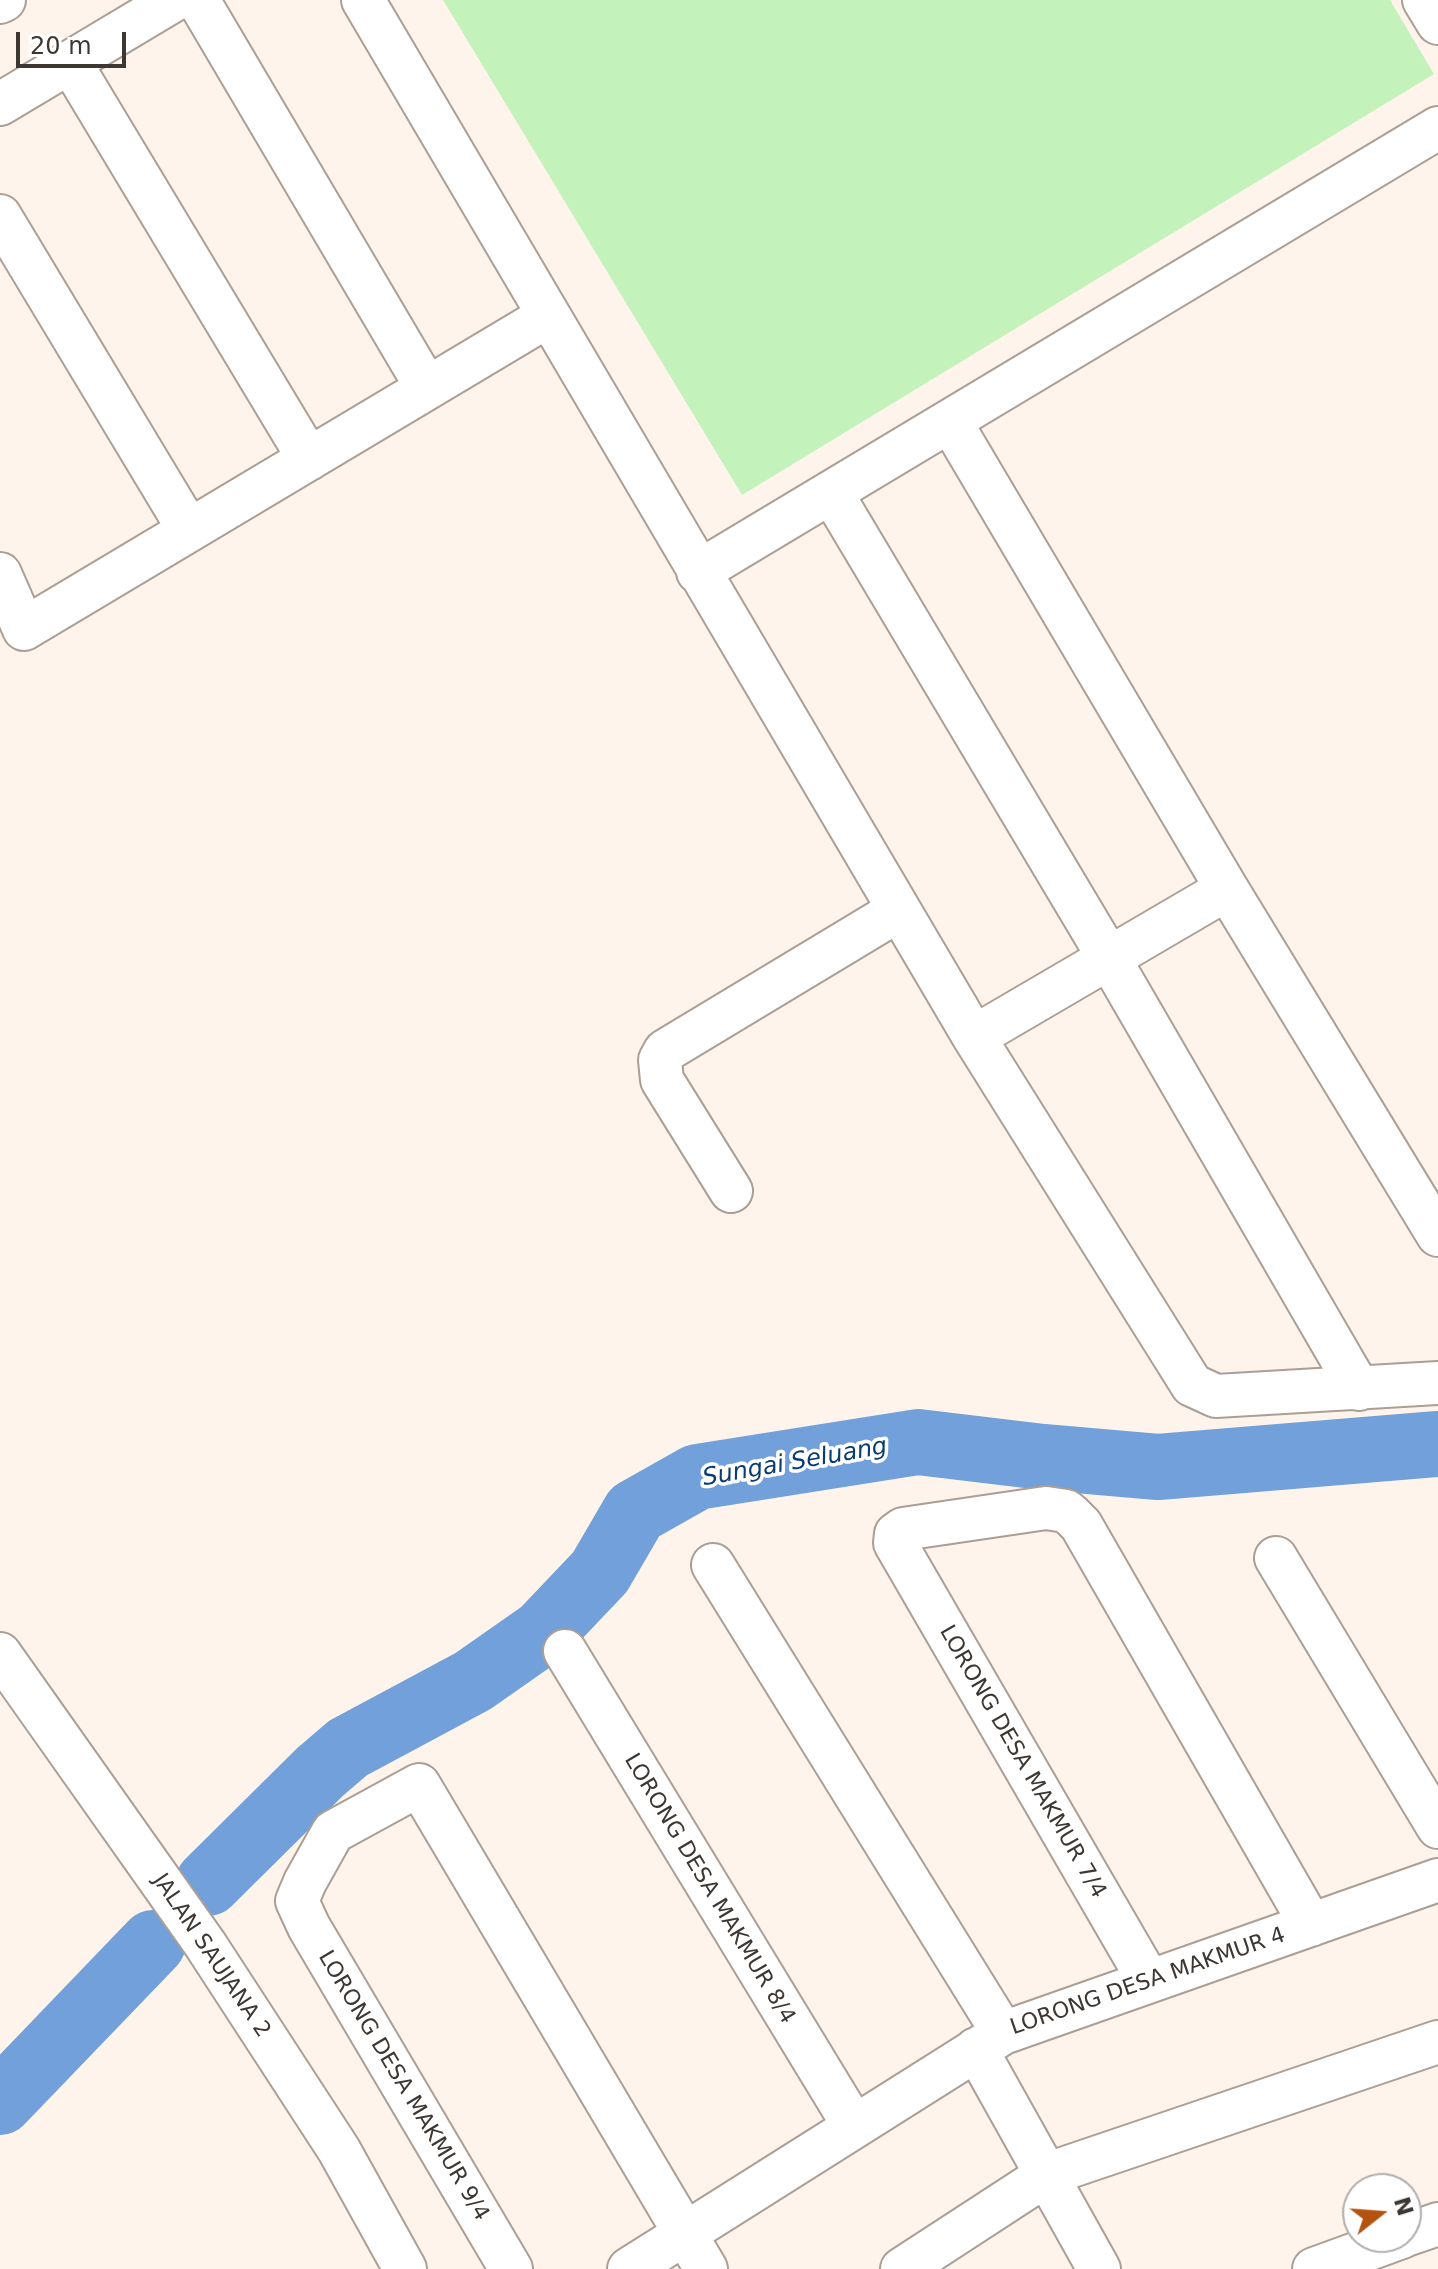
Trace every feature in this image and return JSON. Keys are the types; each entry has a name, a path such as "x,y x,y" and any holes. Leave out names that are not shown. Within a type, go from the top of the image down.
{"street":[{"path":"0,104 174,0"},
{"path":"198,0 427,388"},
{"path":"363,0 974,1037 1192,1385 1216,1396 1438,1383"},
{"path":"1424,0 1438,23"},
{"path":"70,62 309,459"},
{"path":"698,572 1438,128"},
{"path":"0,216 189,530"},
{"path":"0,574 24,629 548,316"},
{"path":"950,421 1227,889 1438,1235"},
{"path":"831,492 1109,958 1359,1389"},
{"path":"974,1037 1227,889"},
{"path":"731,1191 662,1080 660,1060 665,1051 899,910"},
{"name":"LORONG DESA MAKMUR 7/4","path":"1149,1981 895,1543 896,1534 903,1529 1046,1508 1066,1511 1072,1516 1081,1525 1311,1925"},
{"path":"1276,1558 1438,1827"},
{"path":"713,1565 989,2041 1048,2174 1099,2269"},
{"name":"LORONG DESA MAKMUR 8/4","path":"565,1651 854,2126"},
{"name":"JALAN SAUJANA 2","path":"0,1654 205,1944 339,2150 405,2269"},
{"name":"LORONG DESA MAKMUR 9/4","path":"511,2269 317,1941 297,1901 333,1832 419,1785 684,2234"},
{"name":"LORONG DESA MAKMUR 4","path":"629,2269 989,2041 1149,1981 1438,1880"},
{"path":"902,2269 1048,2174 1438,2042"},
{"path":"684,2234 706,2269"},
{"path":"1314,2269 1358,2253"}],"green space":[{"path":"443,0 1390,0 1434,74 742,495"}],"waterway":[{"name":"Sungai Seluang","path":"208,1883 348,1748 473,1681 543,1632 600,1572 635,1512 697,1477 918,1442 1158,1467 1438,1444"},
{"name":"Sungai Seluang","path":"0,2102 153,1943"}]}
